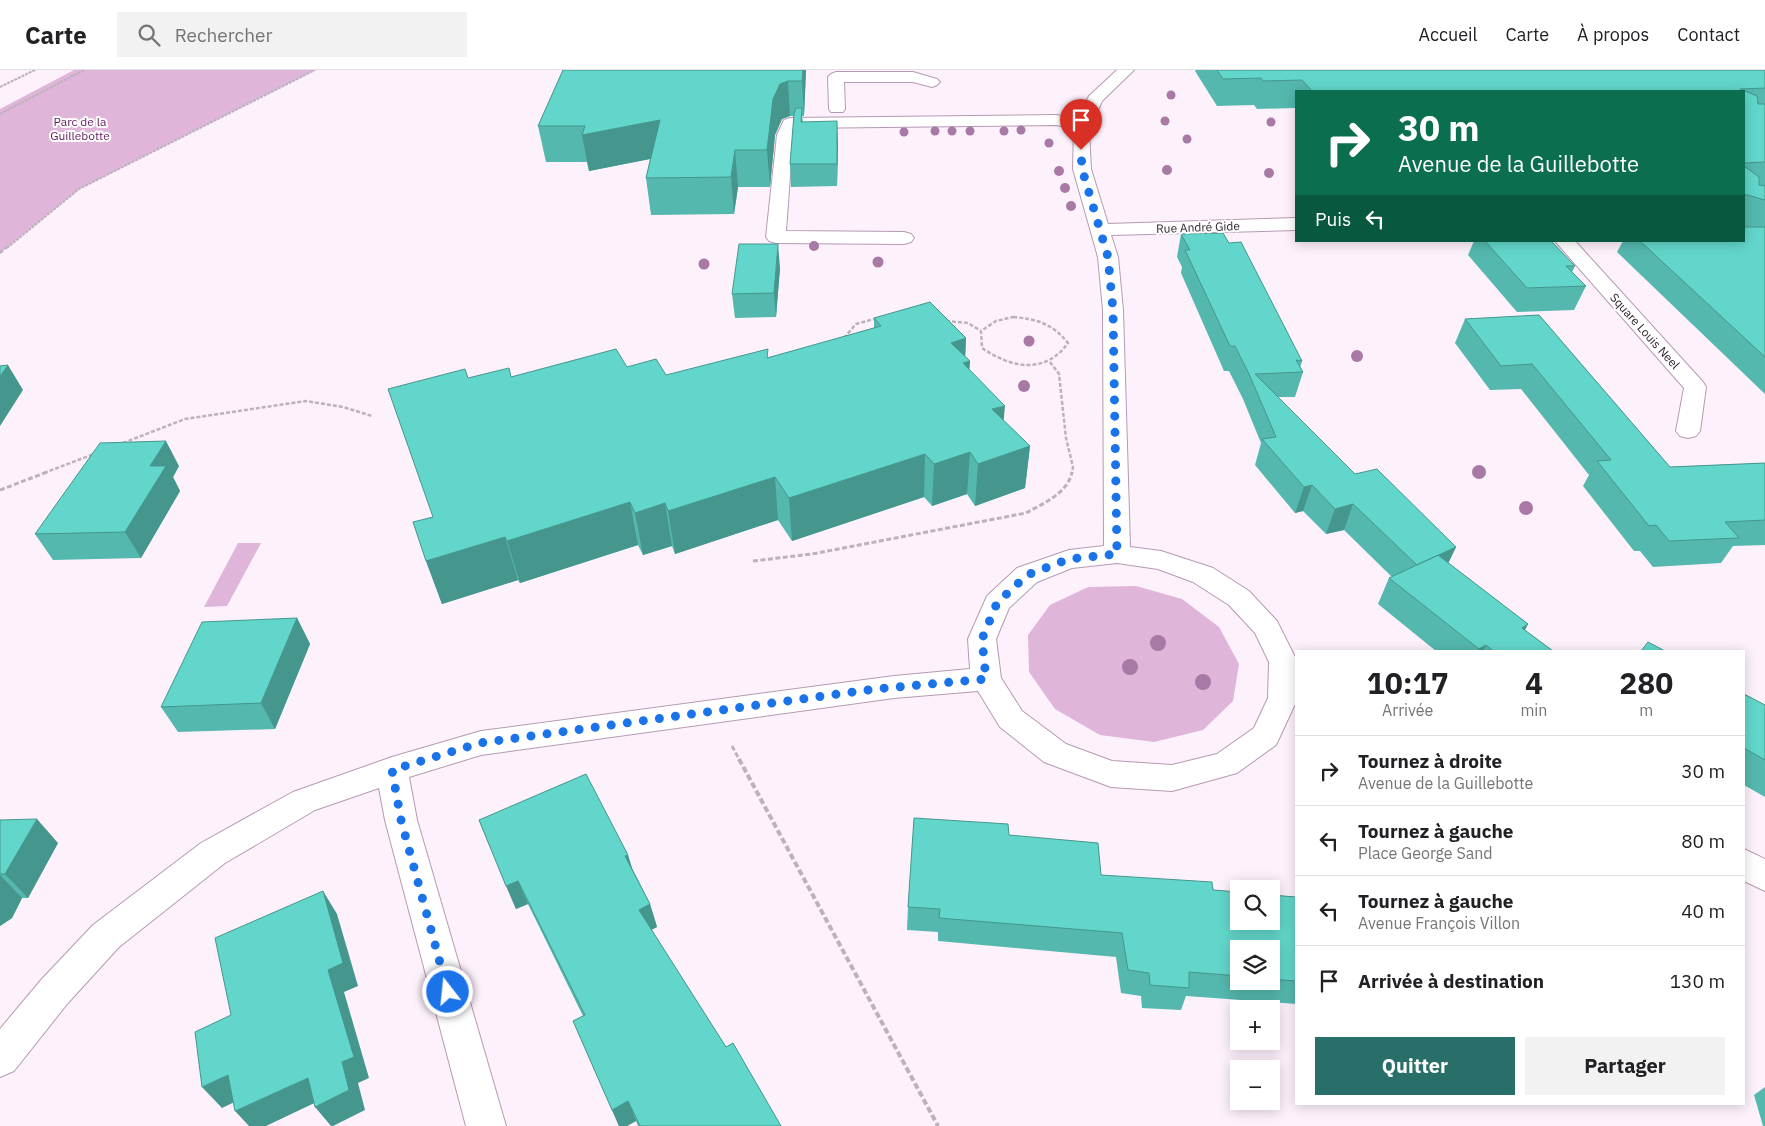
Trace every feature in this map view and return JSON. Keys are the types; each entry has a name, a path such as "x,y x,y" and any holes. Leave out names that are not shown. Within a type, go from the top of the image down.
{"street":[{"path":"1117,554 1113,310 1108,257 1082,169 1081,132 1095,99 1126,70"},
{"path":"837,109 836,77 913,77 932,82"},
{"path":"904,238 776,237 784,135 790,124 1056,120 1084,124"},
{"name":"Rue André Gide","path":"1100,230 1295,224"},
{"name":"Square Louis Neel","path":"1565,242 1695,387 1688,431"},
{"path":"1117,554 1161,560 1194,572 1239,598 1267,628 1283,662 1290,699 1265,736 1226,764 1172,778 1111,774 1055,753 1012,719 986,679 982,639 997,603 1027,575 1069,559 1117,554"},
{"path":"0,1058 54,992 106,936 213,853 304,801 392,770 480,743 894,687 986,679"},
{"path":"392,770 401,820 486,1126"},
{"path":"1745,865 1765,876"}],"path":[{"path":"0,87 35,70"},
{"path":"0,114 84,70"},
{"path":"0,253 79,189 315,70"},
{"path":"839,345 856,324 882,317"},
{"path":"998,319 1028,319 1052,325 1059,330 1068,343 1064,352 1050,362 1032,366 1000,361 982,348 981,331 998,319"},
{"path":"939,320 968,324 981,331"},
{"path":"753,561 812,554 1026,513 1053,498 1070,482 1073,467 1066,438 1059,374 1050,362"},
{"path":"120,444 186,419 306,401 343,407 372,416"},
{"path":"0,490 102,451"},
{"path":"713,710 938,1126"}],"green space":[{"name":"Parc de la Guillebotte","path":"74,70 315,70 79,189 0,253 0,109"},
{"path":"238,543 261,543 227,606 204,607"},
{"path":"1136,586 1182,599 1219,627 1239,664 1233,701 1203,730 1154,742 1100,735 1055,709 1029,672 1028,635 1050,605 1088,587"}],"building":[{"path":"563,70 803,70 802,81 788,81 780,84 773,99 767,150 735,150 731,177 646,178 660,120 582,135 585,126 538,126"},
{"path":"1217,70 1765,70 1765,88 1740,89 1742,90 1311,90 1302,80 1223,79"},
{"path":"1745,91 1757,96 1758,104 1765,104 1765,162 1745,163"},
{"path":"796,108 802,108 801,122 837,121 837,164 790,164"},
{"path":"1745,167 1759,177 1759,185 1765,186 1765,200 1745,194"},
{"path":"1745,227 1765,227 1765,357 1641,242 1745,242"},
{"path":"1223,233 1229,243 1241,242 1302,361 1296,360 1303,372 1255,374 1355,474 1377,469 1456,547 1417,565 1353,504 1335,509 1312,485 1304,487 1262,439 1276,437 1249,374 1235,346 1230,346 1185,250 1190,250 1181,234"},
{"path":"1486,242 1552,242 1575,266 1566,266 1586,286 1527,288"},
{"path":"739,244 778,244 774,293 732,294"},
{"path":"930,302 966,338 951,343 970,361 963,363 1005,406 992,409 1030,446 978,464 970,452 934,464 925,454 789,498 775,477 668,511 665,503 635,513 630,502 507,541 505,537 426,561 413,522 433,517 388,389 465,369 468,378 509,368 511,377 616,349 627,367 656,359 666,375 768,349 767,358 881,326 874,318"},
{"path":"1539,315 1670,467 1765,463 1765,520 1725,522 1739,538 1669,541 1656,525 1649,526 1597,461 1611,460 1532,364 1501,366 1465,319"},
{"path":"8,365 0,376 0,366"},
{"path":"166,441 150,466 166,466 125,532 35,534 100,443"},
{"path":"1438,555 1528,624 1522,628 1552,650 1492,650 1486,645 1479,649 1389,578"},
{"path":"297,618 261,703 161,707 202,622"},
{"path":"1648,642 1663,650 1642,650"},
{"path":"1745,695 1765,705 1765,760 1745,749"},
{"path":"586,774 628,855 625,856 650,904 639,910 726,1047 733,1043 781,1126 640,1126 628,1101 612,1110 573,1021 585,1015 518,881 506,886 479,820"},
{"path":"914,818 1008,824 1009,835 1098,843 1101,875 1212,882 1213,890 1230,891 1230,930 1280,930 1280,896 1295,897 1295,981 1280,980 1280,940 1230,940 1230,975 1189,972 1189,988 1150,985 1149,973 1128,970 1122,933 939,918 940,909 908,907"},
{"path":"37,819 5,874 0,874 0,820"},
{"path":"323,891 343,963 328,970 354,1057 342,1062 349,1090 315,1107 308,1078 235,1111 228,1075 202,1087 195,1032 231,1015 215,938"}],"route":[{"path":"448,992 401,820 392,770 480,743 875,689 986,679 982,639 997,603 1027,575 1069,559 1117,554 1113,310 1108,257 1082,169 1081,150"}]}
